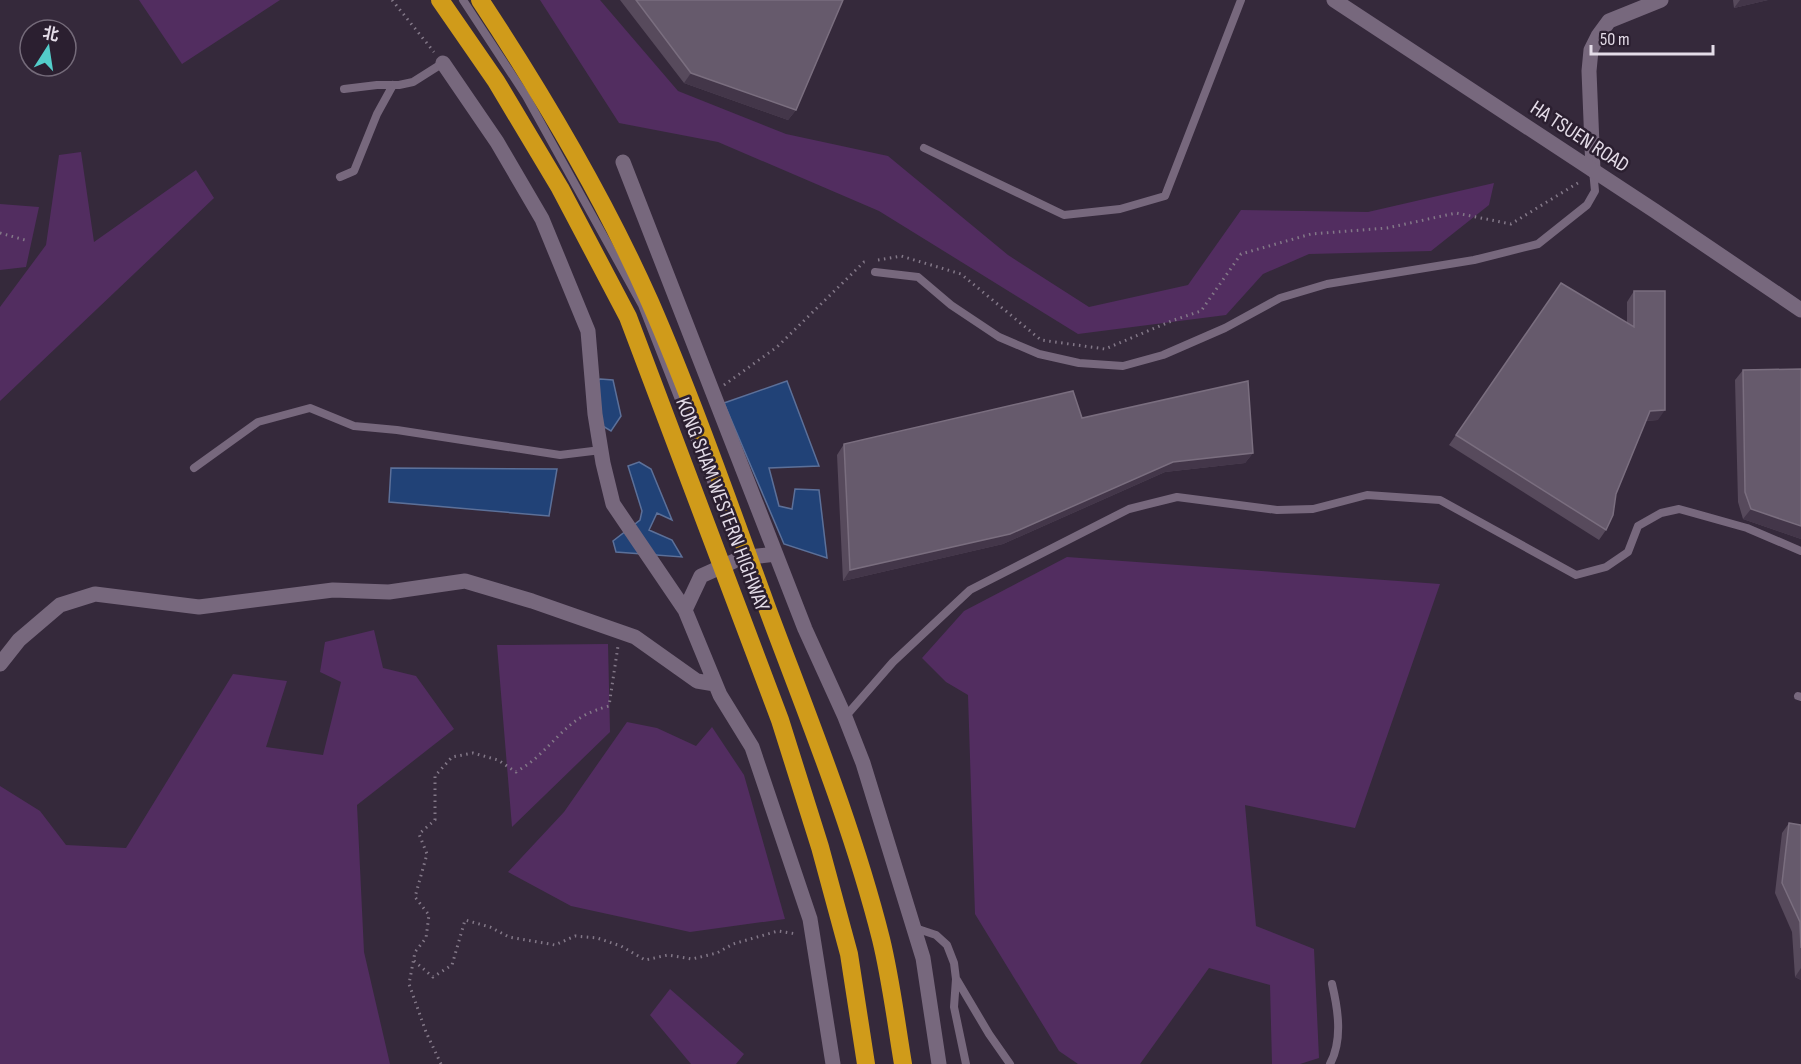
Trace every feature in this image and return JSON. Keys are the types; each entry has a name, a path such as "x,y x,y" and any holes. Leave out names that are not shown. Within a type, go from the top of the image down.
{"highway":[{"name":"KONG SHAM WESTERN HIGHWAY","path":"440,0 496,81 554,178 628,317 780,720 820,847 849,954 866,1064"},
{"name":"KONG SHAM WESTERN HIGHWAY","path":"480,0 528,72 589,178 649,301 675,362 863,872 881,941 903,1064"}],"street":[{"name":"HA TSUEN ROAD","path":"1334,0 1801,310"},
{"path":"1593,170 1589,70 1591,50 1610,21 1661,0"},
{"path":"443,63 497,142 542,219 588,332 595,414 613,504 685,610 715,684 752,747 810,919 833,1064"},
{"path":"623,162 805,629 844,717 866,774 923,958 939,1064"},
{"path":"685,610 701,576 741,558 776,554"},
{"path":"0,664 19,640 60,604 95,594 200,607 333,590 389,592 465,581 532,601 635,637 697,681 715,684"}],"lane":[{"path":"464,0 526,96 642,305 741,558"},
{"path":"924,148 1064,215 1120,209 1165,196 1241,0"},
{"path":"344,89 413,82 443,63"},
{"path":"340,177 354,171 377,114 393,85"},
{"path":"875,272 918,277 951,305 999,337 1039,354 1079,363 1123,366 1163,355 1225,328 1280,298 1327,284 1474,260 1538,244 1587,205 1595,190 1593,170"},
{"path":"194,468 258,422 310,408 354,426 397,430 560,455 601,450"},
{"path":"844,717 893,662 970,590 1129,509 1177,497 1277,510 1313,509 1367,495 1440,500 1576,575 1606,567 1628,552 1638,526 1661,513 1679,509 1748,528 1801,551"},
{"path":"914,928 936,935 946,945 954,963 956,979 954,1007 966,1064"},
{"path":"956,979 1010,1064"},
{"path":"1330,1064 1338,1042 1332,984"}],"path":[{"path":"392,0 443,63"},
{"path":"713,392 777,347 864,262 902,256 961,274 1041,340 1105,349 1174,320 1201,312 1241,254 1311,234 1387,228 1456,213 1511,224 1584,180 1593,170"},
{"path":"0,233 25,240"},
{"path":"441,1064 426,1032 410,984 415,952 426,938 429,915 415,897 427,854 419,834 435,820 435,776 452,757 473,753 498,760 516,772 538,757 566,727 590,711 609,706 620,632"},
{"path":"414,961 433,977 452,965 465,920 490,927 509,937 555,945 575,936 597,938 621,946 645,960 668,955 692,959 778,931 813,937"}],"shaded area":[{"path":"139,0 280,0 182,64"},
{"path":"540,0 600,0 678,91 786,134 888,156 1008,255 1089,307 1188,285 1241,210 1368,212 1494,183 1489,205 1431,251 1309,254 1263,274 1226,315 1078,334 879,211 718,142 619,123"},
{"path":"81,152 94,242 196,170 214,198 0,401 0,307 46,245 59,155"},
{"path":"0,204 39,207 26,267 0,270"},
{"path":"1067,557 1440,584 1355,828 1245,805 1256,926 1314,949 1319,1058 1300,1064 1272,1064 1270,985 1209,968 1140,1064 1078,1064 1059,1051 975,914 968,695 946,682 922,658 964,611"},
{"path":"374,630 383,668 416,676 454,729 357,805 364,952 390,1064 0,1064 0,786 40,811 66,845 126,848 233,674 287,681 266,747 323,755 341,682 320,672 325,642"},
{"path":"608,644 610,732 512,827 497,645"},
{"path":"627,722 657,728 696,746 712,727 744,775 785,919 690,932 571,906 508,872 564,812"},
{"path":"670,989 744,1054 736,1064 691,1064 650,1015"}],"water":[{"path":"600,379 613,380 621,416 611,431 591,419 587,390"},
{"path":"787,381 819,466 769,468 779,506 792,509 795,489 819,490 827,558 784,544 724,403"},
{"path":"639,462 651,469 672,520 657,513 649,530 672,540 682,557 616,552 613,541 640,520 642,511 628,466"},
{"path":"391,468 557,469 549,516 389,502"}],"building":[{"path":"636,0 843,0 796,110 691,73"},
{"path":"1561,283 1634,327 1634,291 1665,291 1665,410 1650,411 1616,494 1613,515 1606,530 1456,435"},
{"path":"1801,369 1801,526 1751,509 1745,492 1743,370"},
{"path":"1248,381 1253,453 1173,462 1010,534 850,570 844,444 1073,391 1082,418"},
{"path":"1789,823 1801,825 1801,948 1800,922 1782,883"}]}
